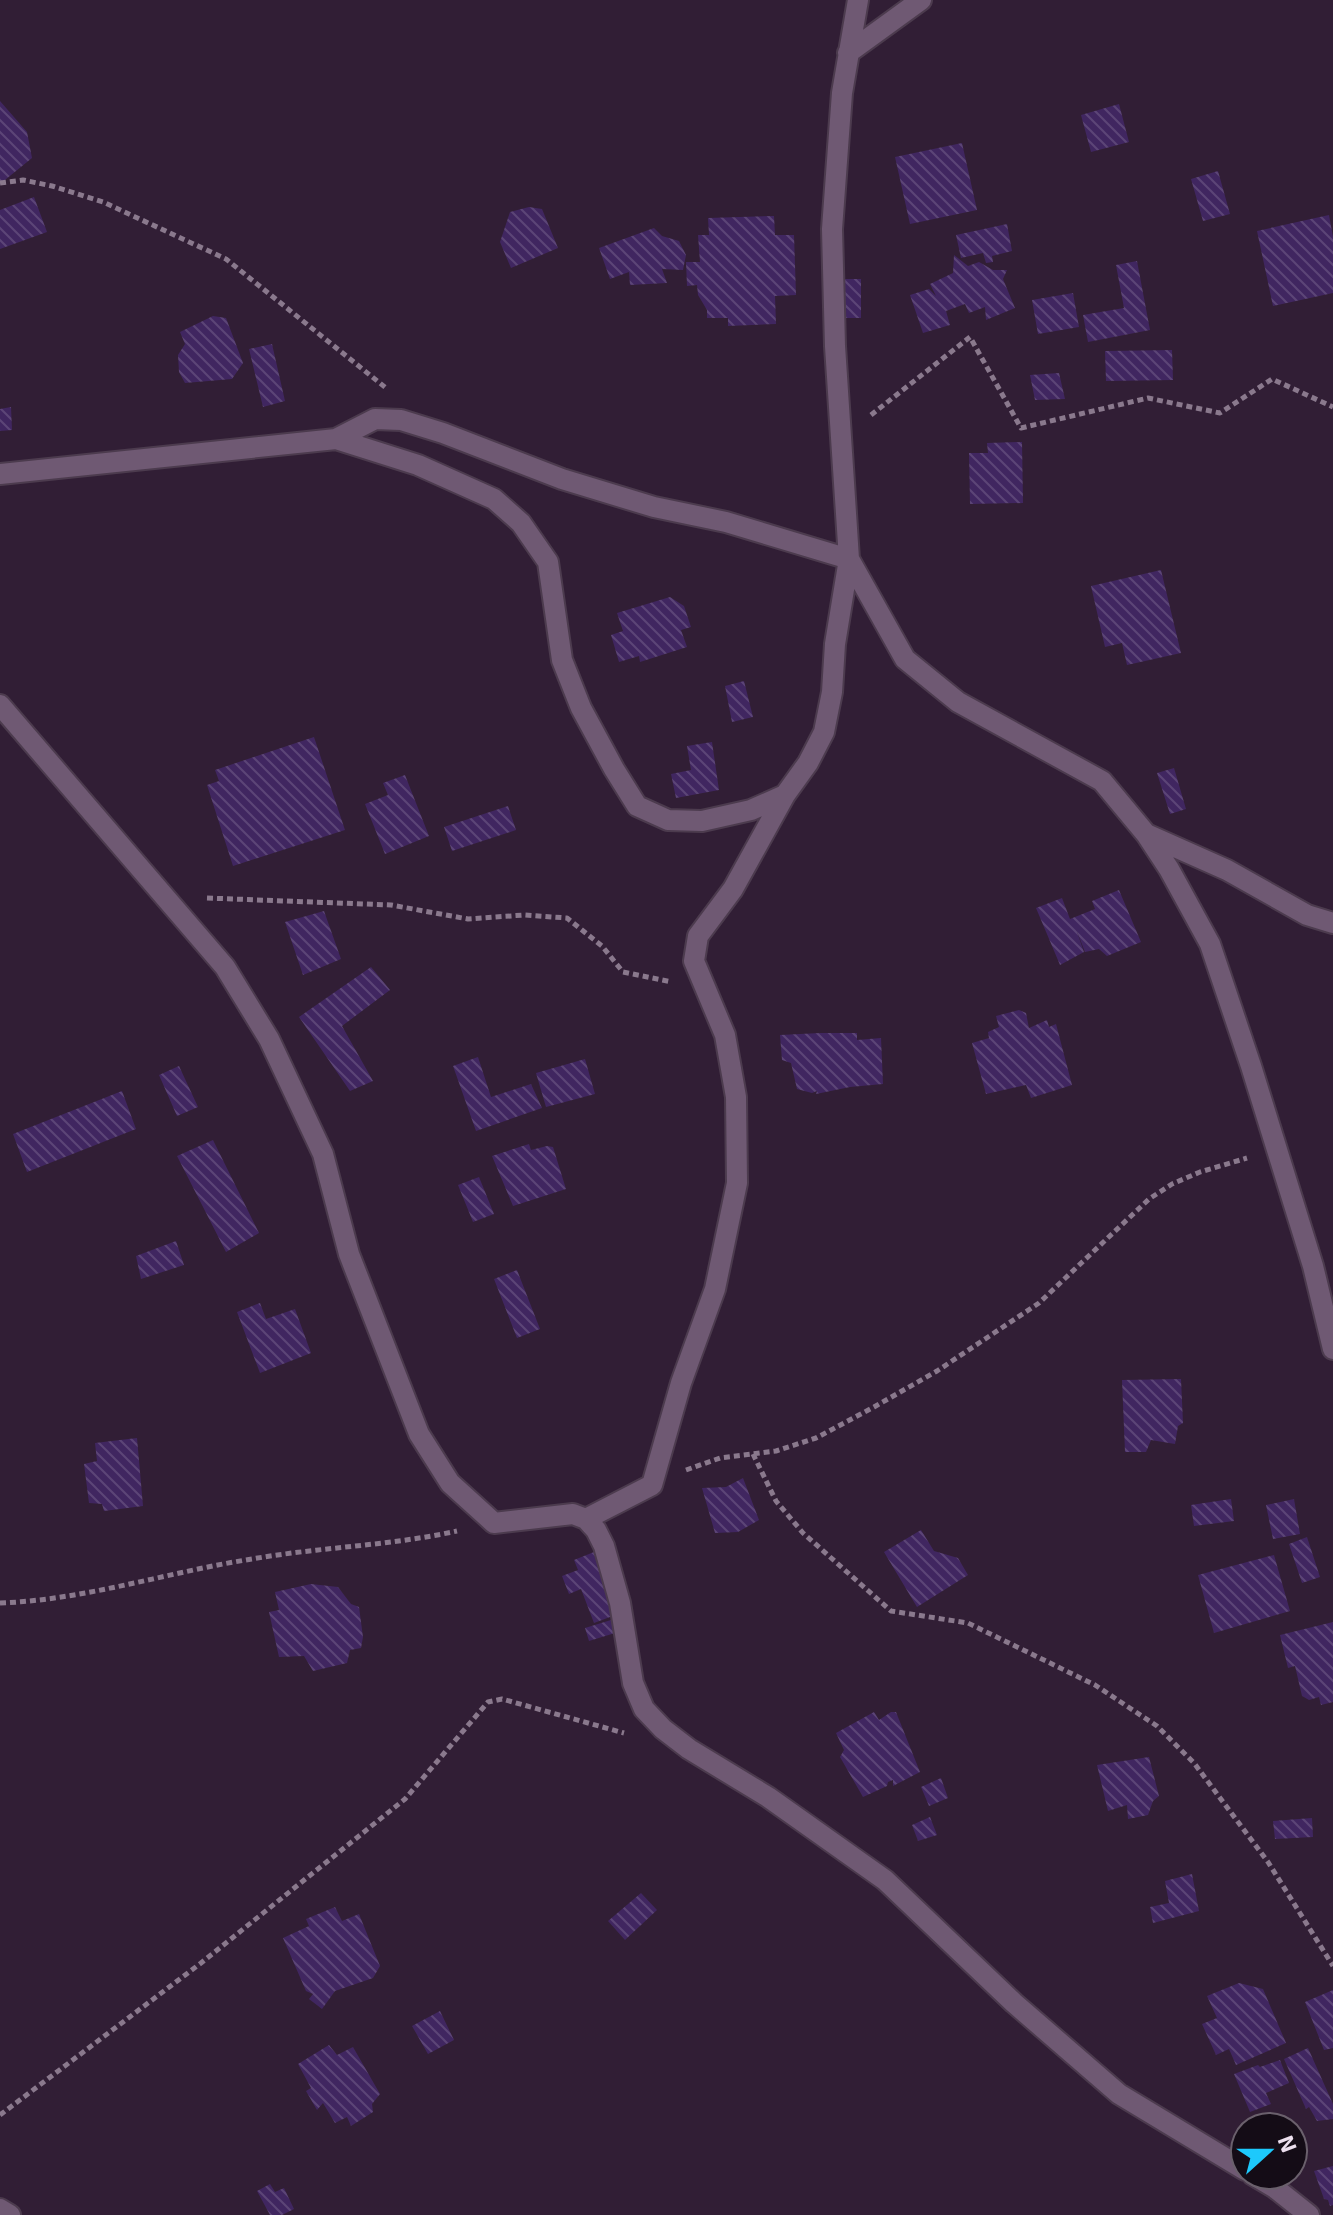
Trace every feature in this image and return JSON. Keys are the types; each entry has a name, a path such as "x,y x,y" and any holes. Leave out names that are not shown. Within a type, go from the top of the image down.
{"street":[{"path":"586,1519 652,1485 681,1383 715,1289 737,1183 736,1097 725,1035 694,961 698,936 733,889 824,732 849,559 832,229 842,93 858,0"},
{"path":"848,53 921,0"},
{"path":"0,474 336,439 375,419 401,420 562,479 654,507 726,522 849,559 905,659 958,702 1102,781 1146,834 1210,944 1313,1266 1333,1349"},
{"path":"336,439 418,465 494,499 521,523 548,562 562,660 581,708 637,806 668,820 702,821 751,810 785,795"},
{"path":"0,705 225,967 269,1039 323,1154 349,1254 380,1340 419,1434 450,1483 494,1523 573,1514 586,1519 604,1546 620,1603 628,1661 644,1709 689,1749 768,1797 885,1880 1014,2003 1119,2094 1229,2160"},
{"path":"1146,834 1227,870 1307,915 1333,923"},
{"path":"1279,2191 1309,2215"},
{"path":"0,2209 10,2215"}],"path":[{"path":"0,183 23,180 103,202 226,259 398,397"},
{"path":"841,438 970,337 1021,428 1148,398 1220,413 1272,379 1333,407"},
{"path":"166,896 391,905 468,919 524,915 567,918 602,946 623,972 706,989"},
{"path":"652,1485 720,1458 776,1451 816,1438 937,1371 1039,1303 1130,1215 1172,1184 1200,1172 1276,1150"},
{"path":"753,1454 776,1501 803,1533 891,1611 968,1623 1095,1685 1157,1726 1194,1763 1268,1862 1333,1966"},
{"path":"0,1603 122,1586 253,1558 399,1541 494,1523"},
{"path":"0,2115 213,1954 405,1799 488,1702 502,1699 636,1738 676,1738"}],"building":[{"path":"0,101 27,132 32,158 0,184"},
{"path":"1119,104 1129,142 1091,152 1081,115"},
{"path":"962,143 977,210 910,224 895,157"},
{"path":"1218,171 1230,214 1203,221 1191,179"},
{"path":"34,197 47,232 0,249 0,210"},
{"path":"529,207 542,209 558,248 511,268 500,242 510,212"},
{"path":"1329,215 1333,237 1333,293 1273,306 1257,231"},
{"path":"774,216 775,235 794,235 796,295 775,296 776,324 728,326 728,318 707,318 697,285 687,286 686,262 700,262 698,235 709,235 708,218"},
{"path":"1007,224 1012,251 992,256 993,262 986,263 983,253 961,258 956,235"},
{"path":"654,228 662,236 679,241 686,255 683,270 662,269 667,283 630,285 629,272 610,279 599,248"},
{"path":"954,255 968,266 979,262 993,270 1007,270 1003,279 1015,308 986,320 985,307 969,313 965,304 946,311 950,325 923,333 910,295 929,289 936,296 930,284 953,273"},
{"path":"1137,261 1150,330 1088,342 1083,315 1124,308 1116,265"},
{"path":"836,279 861,279 861,318 837,318"},
{"path":"1073,293 1079,327 1038,334 1032,300"},
{"path":"213,316 226,318 243,363 232,379 185,383 179,372 178,355 185,344 180,332"},
{"path":"272,344 285,401 263,407 249,349"},
{"path":"1172,350 1173,380 1106,381 1105,351"},
{"path":"1059,373 1065,399 1035,400 1030,375"},
{"path":"11,407 12,430 0,431 0,409"},
{"path":"1022,442 1023,503 970,504 969,453 988,453 987,443"},
{"path":"1161,570 1181,653 1127,665 1122,643 1105,647 1091,586"},
{"path":"670,597 684,606 691,627 681,630 687,647 640,662 639,656 619,662 611,635 623,631 617,613"},
{"path":"744,681 753,717 732,722 725,686"},
{"path":"314,737 345,830 233,866 207,785 219,781 215,770"},
{"path":"712,742 719,790 676,798 671,774 691,770 687,746"},
{"path":"1174,768 1186,809 1170,814 1157,773"},
{"path":"405,775 429,836 385,854 365,804 388,795 383,783"},
{"path":"508,806 516,830 452,851 444,827"},
{"path":"1119,890 1141,942 1107,956 1099,949 1085,952 1076,929 1084,952 1060,965 1036,908 1062,898 1070,919 1095,909 1092,901"},
{"path":"324,911 341,959 303,975 285,922"},
{"path":"371,967 390,990 342,1026 373,1081 350,1091 299,1017"},
{"path":"1019,1010 1026,1013 1029,1028 1047,1020 1049,1027 1056,1024 1072,1085 1031,1098 1026,1085 986,1094 972,1043 989,1038 988,1032 999,1027 996,1016"},
{"path":"857,1033 857,1040 881,1038 883,1084 816,1094 817,1091 812,1093 797,1089 791,1063 782,1060 780,1035"},
{"path":"478,1057 491,1097 531,1084 542,1108 476,1131 453,1066"},
{"path":"585,1059 595,1094 546,1107 536,1073"},
{"path":"179,1066 198,1107 177,1116 159,1075"},
{"path":"122,1091 136,1129 27,1172 13,1134"},
{"path":"213,1140 259,1233 226,1252 177,1156"},
{"path":"529,1144 531,1150 553,1147 566,1189 513,1206 492,1156"},
{"path":"479,1177 494,1214 473,1222 458,1185"},
{"path":"176,1241 184,1265 141,1279 136,1256"},
{"path":"517,1270 540,1329 517,1338 494,1279"},
{"path":"260,1303 266,1319 295,1309 311,1353 260,1373 237,1312"},
{"path":"1181,1379 1183,1423 1178,1426 1175,1444 1151,1440 1146,1452 1125,1452 1122,1380"},
{"path":"137,1438 143,1506 104,1511 102,1504 89,1503 84,1464 97,1461 95,1443"},
{"path":"743,1478 759,1520 738,1532 715,1533 702,1488 726,1487"},
{"path":"1231,1499 1234,1521 1194,1526 1191,1505"},
{"path":"1294,1499 1300,1534 1273,1539 1266,1505"},
{"path":"921,1530 934,1551 958,1558 968,1575 917,1607 884,1552"},
{"path":"1307,1537 1320,1577 1302,1583 1289,1544"},
{"path":"594,1552 618,1614 594,1623 581,1589 569,1594 562,1576 578,1570 574,1560"},
{"path":"1274,1555 1290,1611 1214,1633 1198,1575"},
{"path":"311,1584 338,1587 351,1604 359,1607 363,1637 361,1648 350,1650 347,1663 313,1671 304,1656 279,1657 269,1612 279,1610 275,1592"},
{"path":"611,1620 615,1633 589,1641 585,1628"},
{"path":"1333,1622 1333,1702 1321,1705 1319,1697 1309,1700 1302,1696 1295,1666 1288,1668 1280,1635"},
{"path":"874,1712 879,1720 896,1712 920,1772 893,1786 893,1780 888,1782 887,1786 863,1797 840,1757 844,1750 836,1733"},
{"path":"1149,1757 1159,1796 1153,1801 1148,1815 1128,1819 1127,1805 1108,1811 1097,1765"},
{"path":"941,1778 948,1798 929,1806 921,1787"},
{"path":"930,1817 937,1835 918,1841 912,1825"},
{"path":"1312,1818 1313,1837 1275,1839 1273,1821"},
{"path":"1192,1874 1199,1911 1153,1923 1150,1907 1169,1903 1165,1881"},
{"path":"641,1893 657,1910 625,1940 608,1921"},
{"path":"335,1907 342,1921 359,1914 380,1966 373,1978 335,1991 322,2009 309,1999 313,1994 306,1991 283,1938 309,1926 306,1919"},
{"path":"1239,1983 1263,1989 1286,2043 1236,2065 1229,2049 1216,2055 1202,2024 1217,2018 1207,1996"},
{"path":"1333,1990 1333,2048 1324,2050 1305,2002"},
{"path":"440,2011 454,2040 428,2054 412,2026"},
{"path":"329,2045 337,2055 353,2047 380,2094 372,2104 373,2112 351,2126 347,2117 335,2123 323,2103 317,2110 306,2091 311,2088 298,2064"},
{"path":"1308,2048 1333,2104 1333,2119 1317,2121 1309,2107 1306,2109 1284,2059"},
{"path":"1280,2060 1289,2083 1266,2093 1271,2104 1250,2111 1234,2074 1258,2065"},
{"path":"1333,2166 1333,2205 1330,2206 1324,2199 1314,2171"},
{"path":"270,2184 275,2192 284,2188 294,2209 282,2215 270,2215 257,2191"}]}
